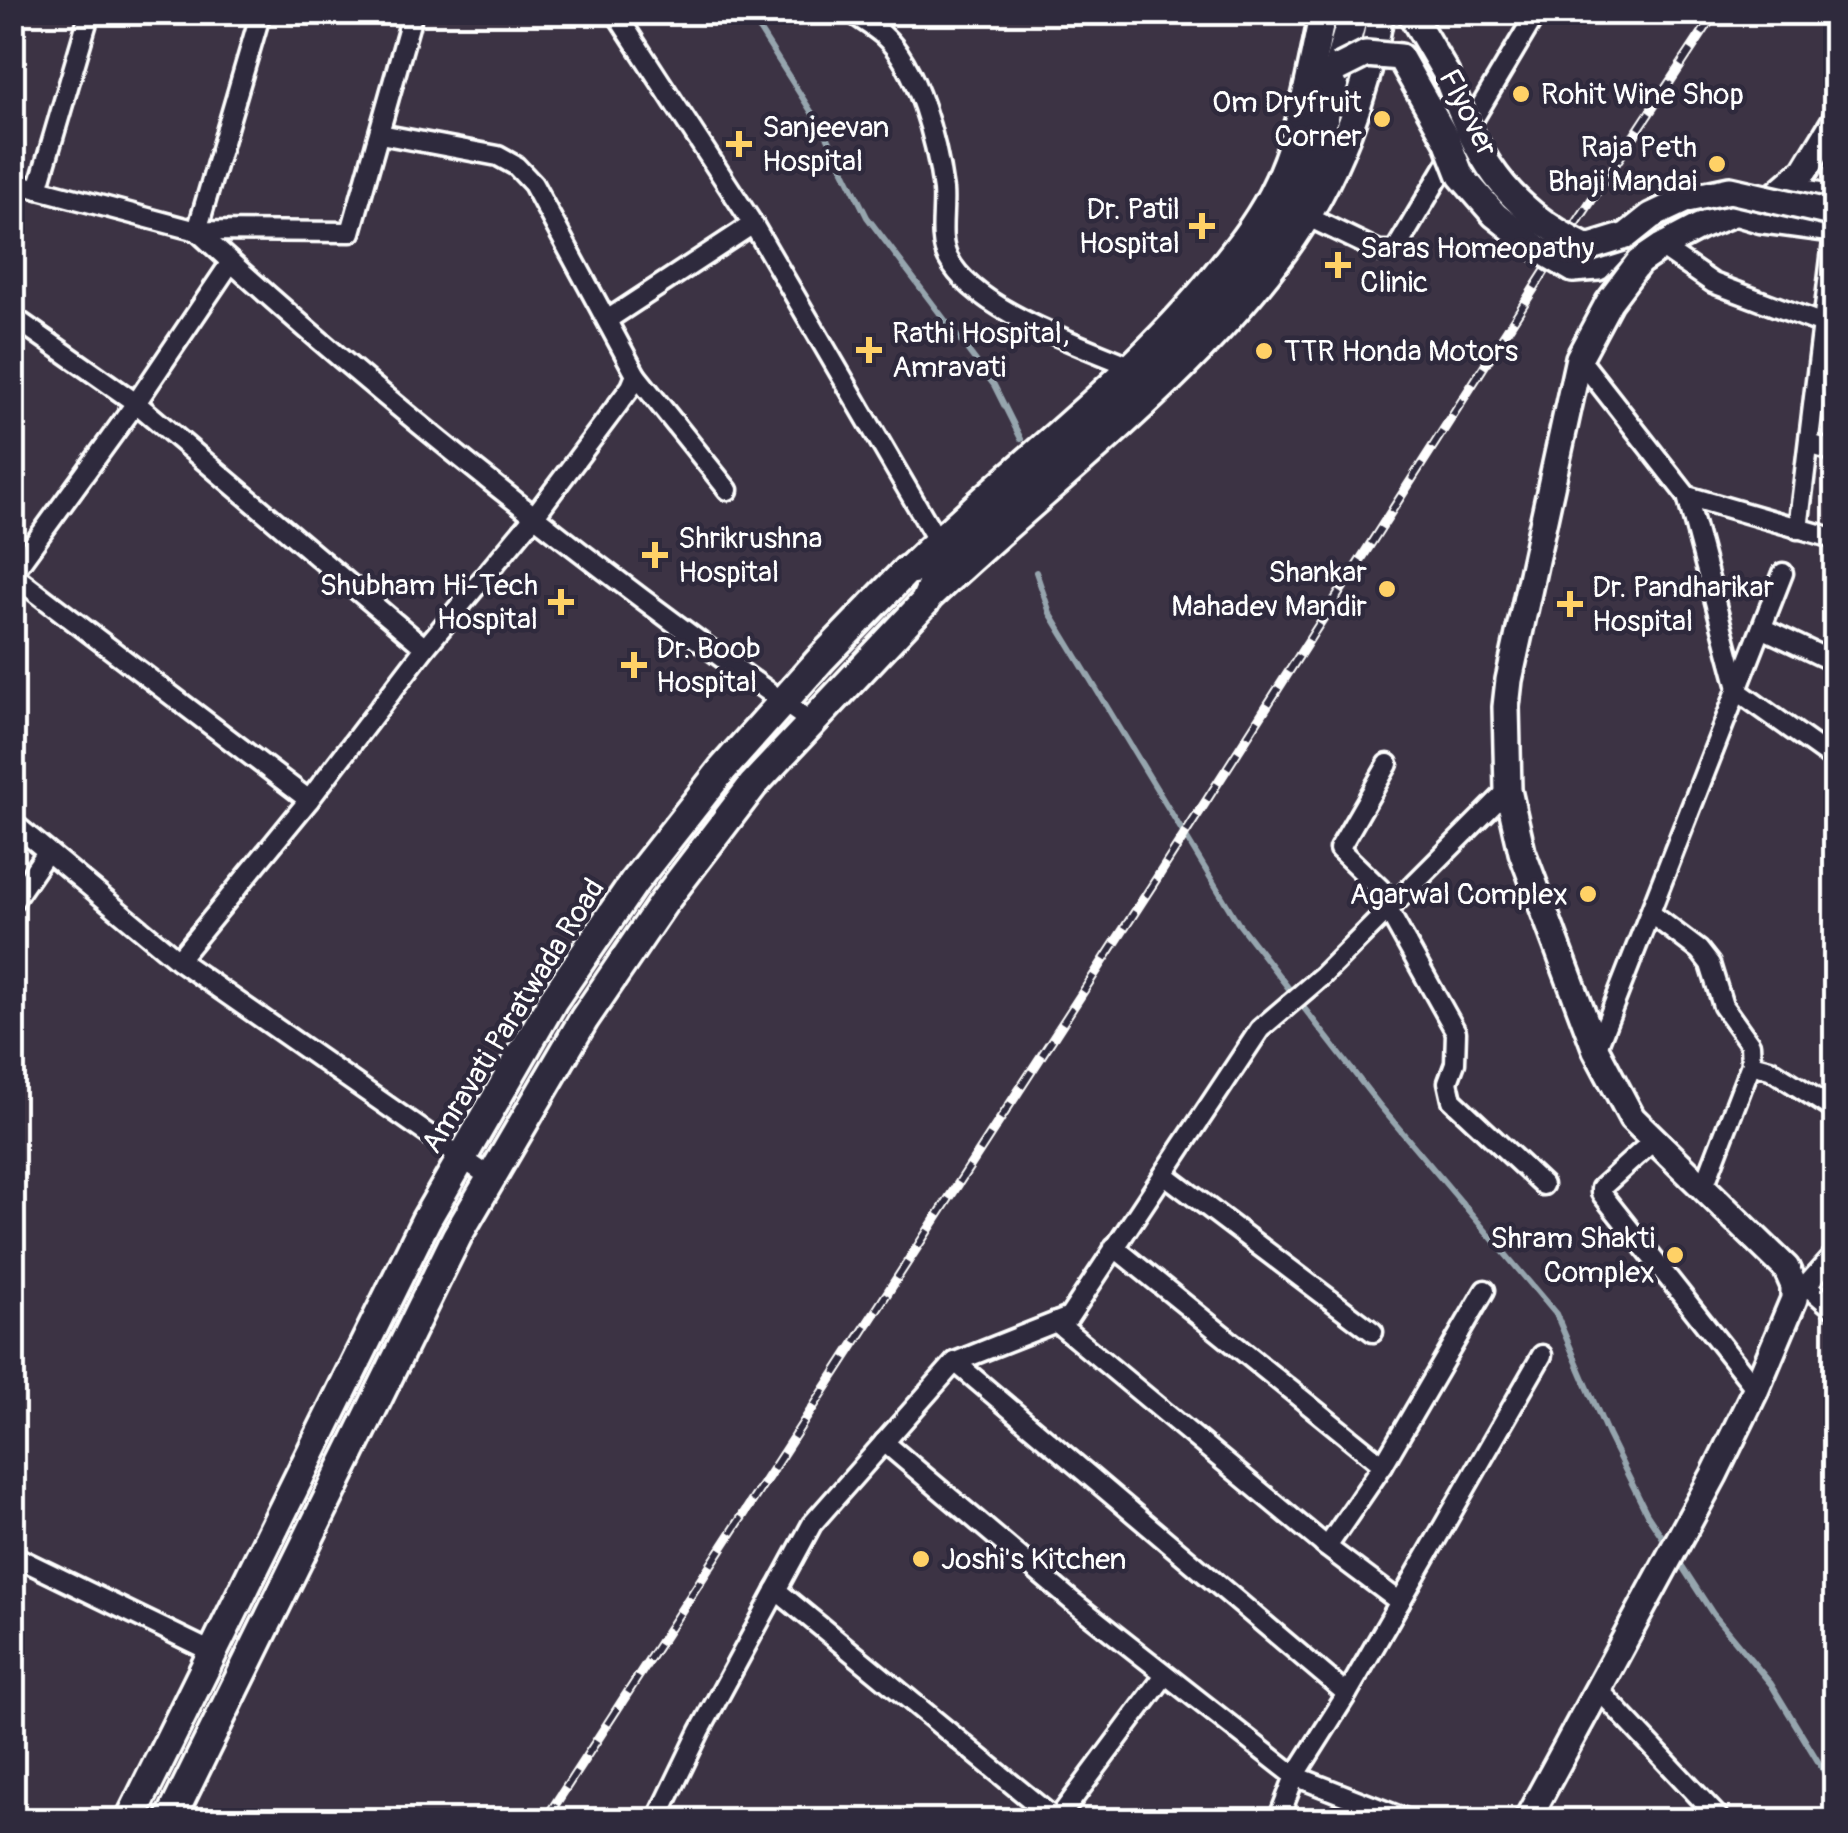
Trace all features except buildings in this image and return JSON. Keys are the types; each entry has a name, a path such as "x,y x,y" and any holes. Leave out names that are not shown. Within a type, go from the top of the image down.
{"main road":[{"path":"925,602 944,552 1184,313 1242,241 1272,194 1306,89 1323,12"},
{"path":"944,552 1108,419 1233,289 1283,216 1314,150 1354,12"},
{"path":"170,1820 457,1236 584,1020 663,904 753,785 925,602 1098,448 1210,338 1285,250 1306,216 1360,99 1381,12"},
{"name":"Flyover","path":"1410,12 1445,72 1470,138 1490,170 1525,209 1587,248 1626,236"},
{"name":"Flyover","path":"1338,68 1366,54 1400,58 1447,140 1461,176 1495,215 1536,248 1573,269 1598,267 1651,216 1687,200 1730,190 1836,214"},
{"path":"1527,1820 1714,1475 1801,1293 1786,1268 1632,1118 1596,1050 1522,852 1508,790 1509,680 1579,358 1614,294 1640,262 1661,247 1775,196 1788,186 1804,170 1836,119"},
{"name":"Amravati Paratwada Road","path":"130,1820 426,1220 553,1000 634,882 722,770 907,570 944,552"}],"street":[{"path":"38,189 90,12"},
{"path":"197,231 261,12"},
{"path":"12,182 197,231 351,232 413,12"},
{"path":"614,12 753,224 944,552"},
{"path":"851,12 884,36 898,54 928,118 942,187 948,259 984,296 1012,315 1130,366"},
{"path":"1306,216 1379,251 1395,250 1538,12"},
{"path":"380,134 498,156 516,166 533,184 636,375 728,490"},
{"path":"1788,186 1836,196"},
{"path":"1733,215 1760,223 1835,233 1798,528"},
{"path":"607,320 753,224"},
{"path":"197,231 312,337 533,518 811,722"},
{"path":"1661,247 1713,283 1823,324"},
{"path":"231,262 13,574 309,800"},
{"path":"12,316 136,403 425,648"},
{"path":"1579,358 1687,496 1739,692 1836,761"},
{"path":"178,960 533,518 636,375"},
{"path":"1808,444 1836,452"},
{"path":"1687,496 1836,539"},
{"path":"1596,1050 1783,574"},
{"path":"1762,628 1836,664"},
{"path":"1388,764 1339,850 1392,907 1456,1032 1458,1045 1448,1082 1452,1100 1543,1185"},
{"path":"657,1820 812,1524 955,1362 1069,1317 1260,1029 1322,976 1508,790"},
{"path":"12,822 178,960 460,1160 492,1178"},
{"path":"12,903 47,852"},
{"path":"1650,913 1699,950 1710,964 1723,1006 1750,1044 1751,1064 1704,1189"},
{"path":"1751,1064 1770,1069 1836,1111"},
{"path":"1654,1140 1602,1188 1601,1194 1756,1389"},
{"path":"1164,1174 1372,1332"},
{"path":"1114,1247 1383,1465"},
{"path":"1836,1252 1801,1293 1836,1311"},
{"path":"1324,1546 1330,1545 1383,1465 1485,1290"},
{"path":"1056,1322 1324,1546 1400,1602"},
{"path":"1278,1820 1295,1776 1347,1694 1542,1354"},
{"path":"955,1362 1347,1694"},
{"path":"884,1442 1165,1675 1295,1776 1408,1820"},
{"path":"12,1555 214,1653"},
{"path":"776,1590 1056,1820 1165,1675"},
{"path":"1598,1689 1702,1812 1721,1820"}],"waterway":[{"path":"748,12 828,138 867,217 994,385 1021,439"},
{"path":"1036,572 1050,613 1238,923 1380,1106 1556,1314 1608,1435 1647,1514 1669,1547"},
{"path":"1676,1557 1713,1614 1771,1684 1836,1791"}],"railway":[{"path":"545,1820 1716,12"}],"place":[{"name":"Rohit Wine Shop","path":"1521,94"},
{"name":"Om Dryfruit Corner","path":"1382,119"},
{"name":"Sanjeevan Hospital","path":"739,144"},
{"name":"Raja Peth Bhaji Mandai","path":"1717,164"},
{"name":"Dr. Patil Hospital","path":"1202,226"},
{"name":"Saras Homeopathy Clinic","path":"1338,265"},
{"name":"Rathi Hospital, Amravati","path":"869,350"},
{"name":"TTR Honda Motors","path":"1264,351"},
{"name":"Shrikrushna Hospital","path":"655,555"},
{"name":"Shankar Mahadev Mandir","path":"1387,589"},
{"name":"Shubham Hi-Tech Hospital","path":"561,602"},
{"name":"Dr. Pandharikar Hospital","path":"1570,604"},
{"name":"Dr. Boob Hospital","path":"634,665"},
{"name":"Agarwal Complex","path":"1588,894"},
{"name":"Shram Shakti Complex","path":"1675,1255"},
{"name":"Joshi's Kitchen","path":"921,1559"}]}
